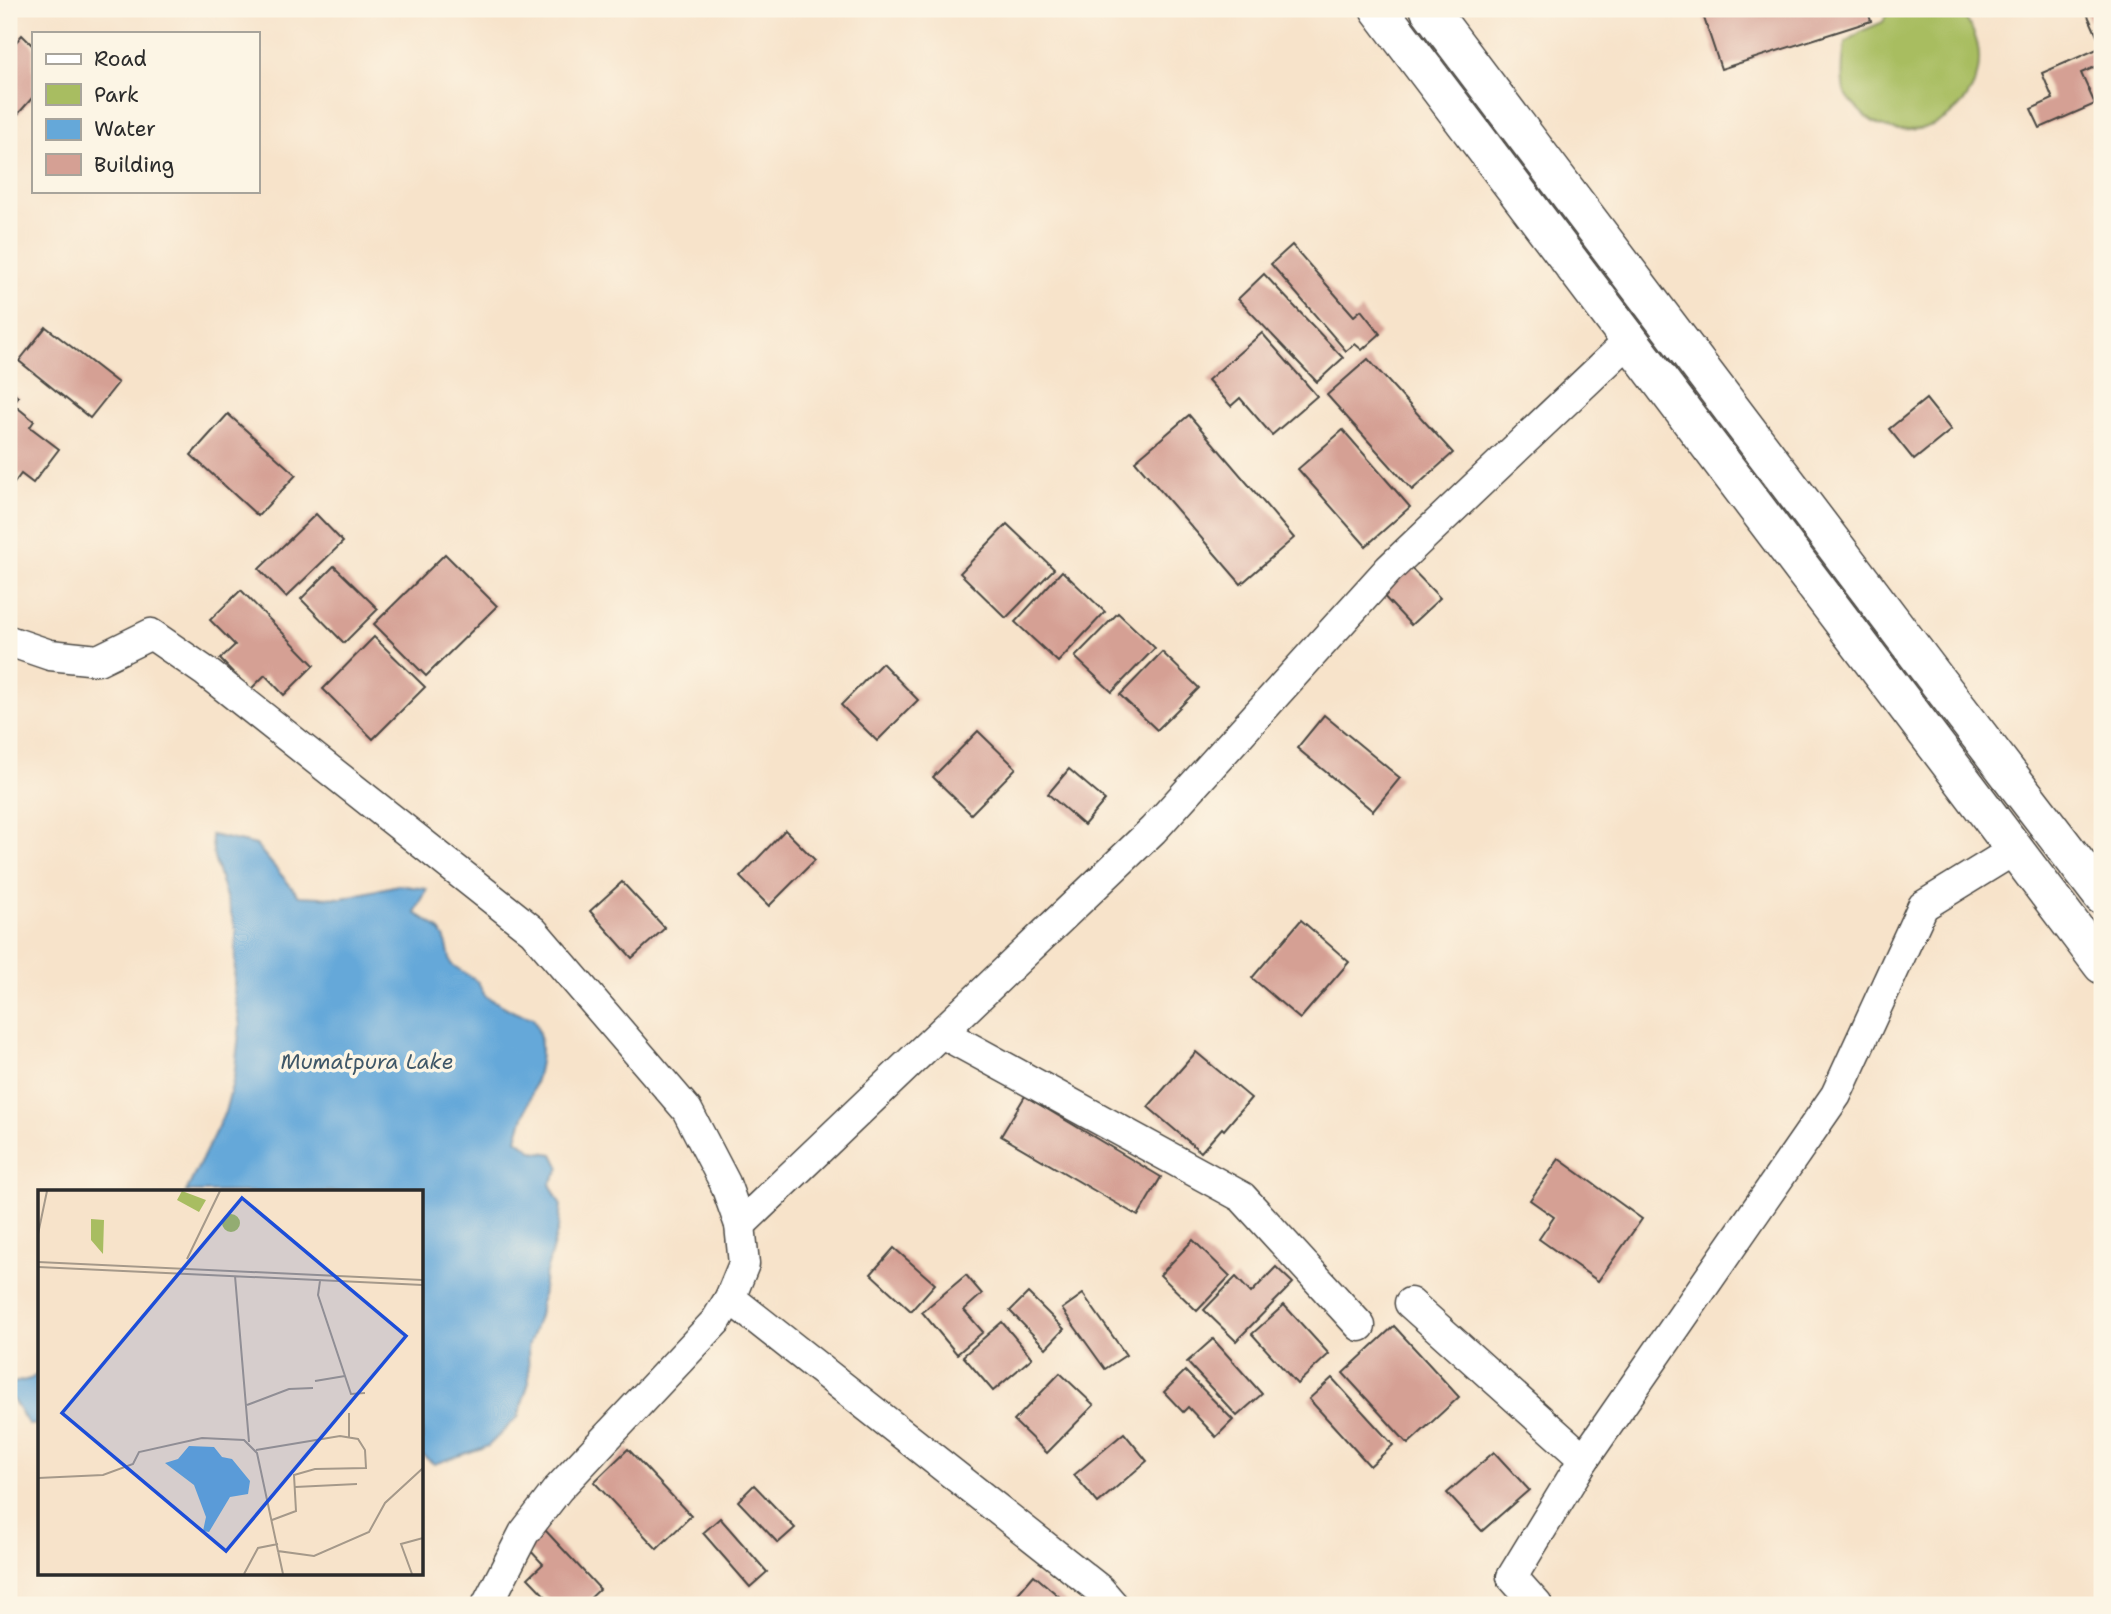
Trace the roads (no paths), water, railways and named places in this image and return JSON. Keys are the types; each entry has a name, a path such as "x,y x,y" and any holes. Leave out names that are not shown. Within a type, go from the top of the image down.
{"street":[{"path":"1378,9 2102,965"},
{"path":"1429,9 2102,897"},
{"path":"740,1225 1153,830 1389,569 1629,341"},
{"path":"9,641 50,655 98,660 152,634 206,672 533,932 687,1110 725,1183 740,1225 744,1264 730,1298 716,1321 558,1489 524,1533 487,1605"},
{"path":"1537,1605 1512,1577 1584,1459 1836,1095 1923,906 2014,850"},
{"path":"942,1032 1242,1197 1360,1326"},
{"path":"730,1298 1100,1590 1112,1605"},
{"path":"1410,1303 1584,1459"}],"water":[{"name":"Mumatpura Lake","path":"211,835 256,845 299,896 342,898 398,885 427,889 415,913 441,932 451,964 478,982 485,996 514,1012 533,1018 540,1038 540,1062 517,1139 533,1151 553,1154 560,1168 550,1184 561,1206 539,1316 528,1347 529,1382 518,1417 488,1446 434,1464 424,1456 424,1190 187,1190 225,1112 234,1078 240,1025 234,991 236,930 214,858"},
{"path":"38,1374 38,1424 29,1425 9,1394 9,1384"}]}
